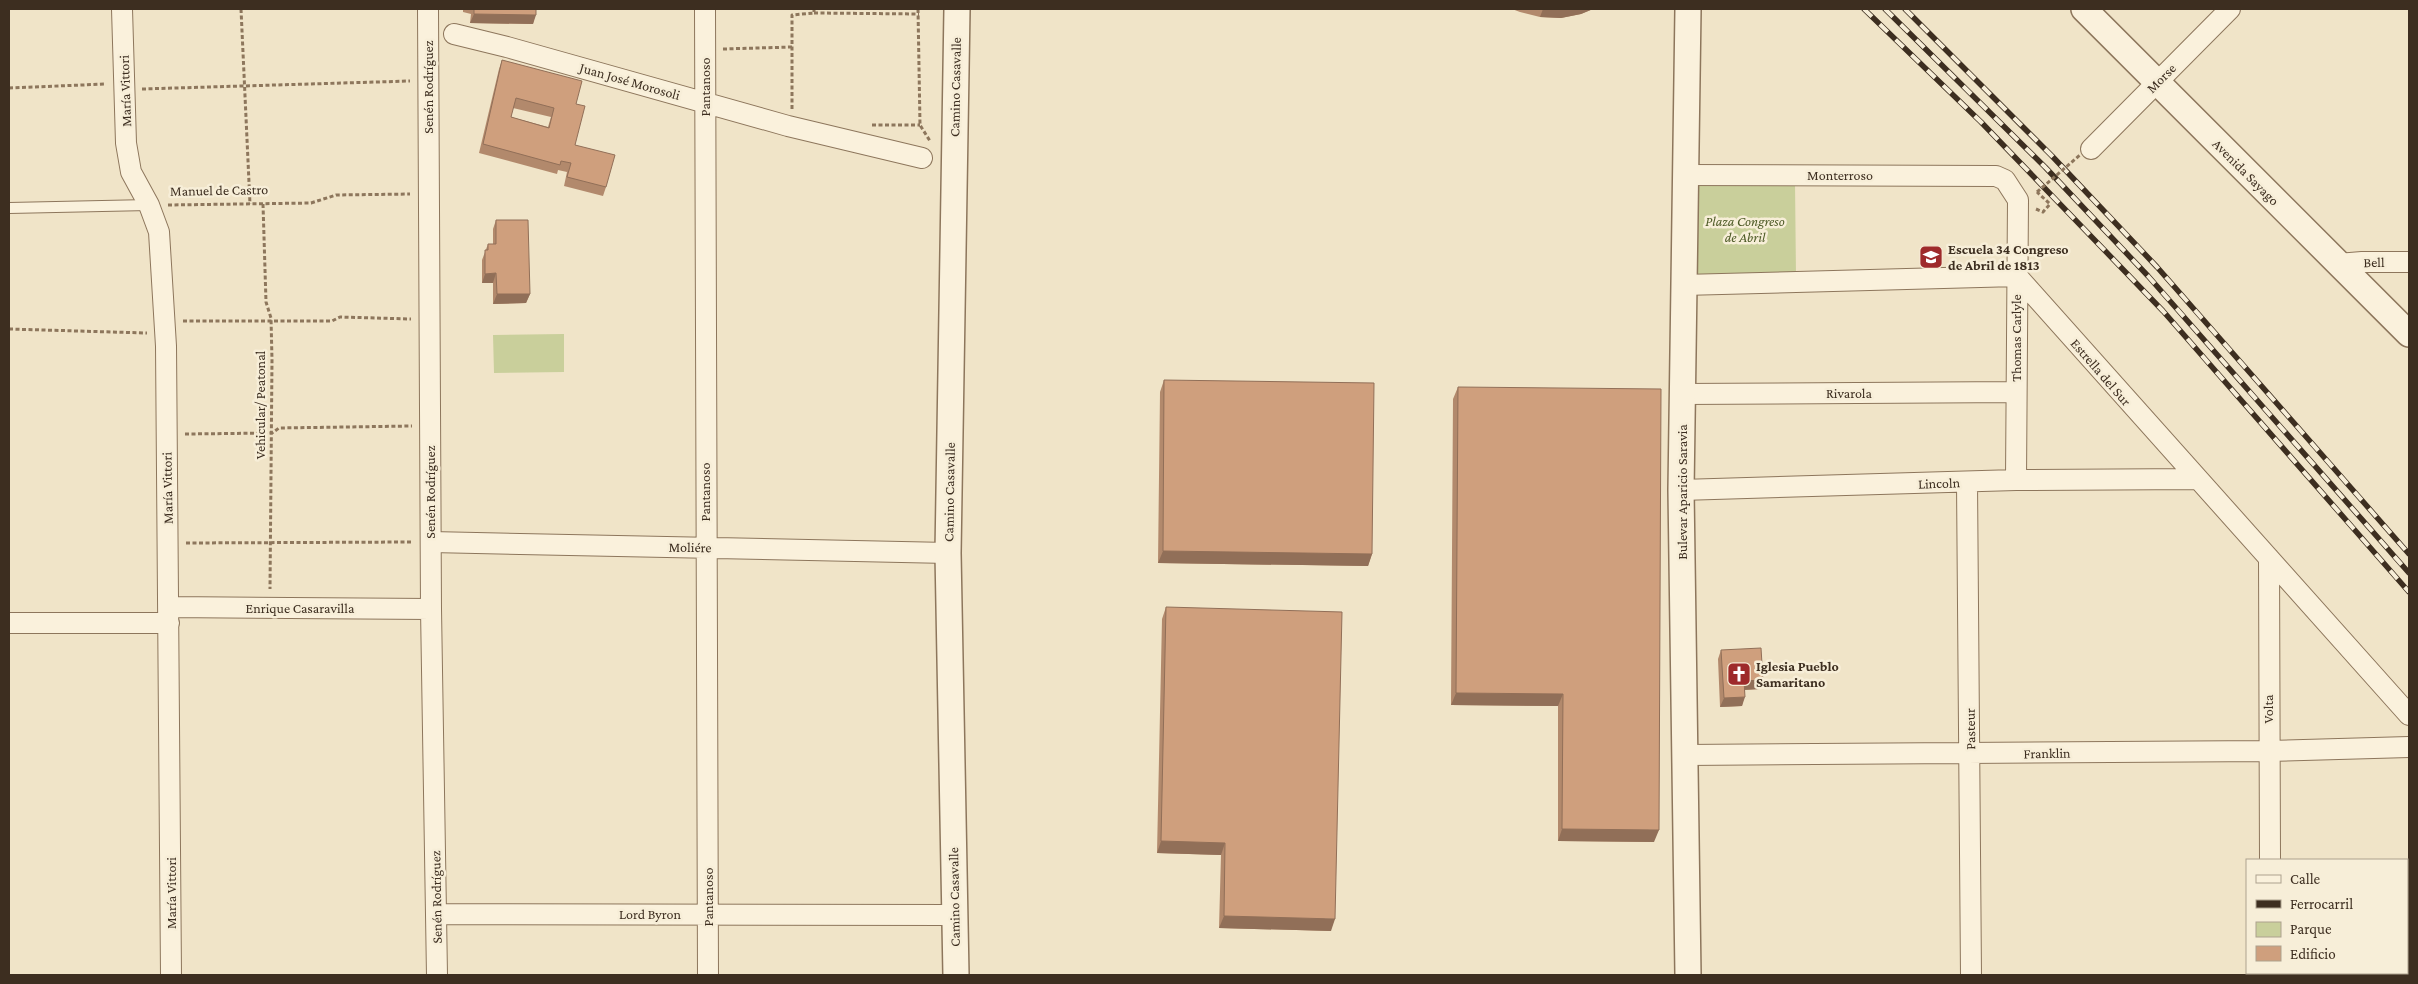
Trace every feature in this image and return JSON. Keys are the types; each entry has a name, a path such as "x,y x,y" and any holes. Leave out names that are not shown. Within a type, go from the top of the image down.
{"street":[{"name":"María Vittori","path":"122,9 126,143 131,172 149,205 159,232 165,327 171,975"},
{"name":"Senén Rodríguez","path":"428,9 431,609 437,975"},
{"name":"Pantanoso","path":"705,9 705,548 708,975"},
{"name":"Camino Casavalle","path":"956,975 948,553 957,9"},
{"name":"Bulevar Aparicio Saravia","path":"1688,9 1684,175 1681,490 1688,975"},
{"name":"Avenida Sayago","path":"2084,9 2409,334"},
{"name":"Morse","path":"2086,152 2230,9"},
{"name":"Juan José Morosoli","path":"454,34 508,46 788,126 928,153"},
{"name":"Monterroso","path":"1684,175 1996,176"},
{"name":"Thomas Carlyle","path":"1996,176 2005,180 2018,200 2016,480"},
{"name":"Bell","path":"2338,264 2409,262"},
{"path":"1683,285 2017,276"},
{"name":"Estrella del Sur","path":"2017,276 2196,479 2409,715"},
{"name":"Rivarola","path":"1682,394 2016,392"},
{"name":"Lincoln","path":"1681,490 2016,480 2196,479"},
{"name":"Pasteur","path":"1967,482 1971,975"},
{"name":"Moliére","path":"431,542 948,553"},
{"name":"Volta","path":"2269,558 2268,751 2270,859"},
{"name":"Enrique Casaravilla","path":"9,623 270,608 431,609"},
{"name":"Franklin","path":"1685,755 2268,751 2409,747"},
{"name":"Lord Byron","path":"436,914 954,915"}],"lane":[{"path":"9,208 149,205"}],"path":[{"path":"241,9 250,204"},
{"path":"918,9 920,125 928,153"},
{"path":"788,126 793,103 792,14 814,11 919,14"},
{"path":"705,49 792,47"},
{"path":"9,88 428,80"},
{"path":"2050,204 2037,192 2086,152"},
{"name":"Manuel de Castro","path":"149,205 311,203 336,195 428,194"},
{"name":"Vehicular/ Peatonal","path":"263,204 266,302 271,321 270,608"},
{"path":"9,329 165,327 271,321 332,321 340,317 429,319"},
{"path":"167,434 272,432 279,428 430,426"},
{"path":"168,543 431,542"}],"green space":[{"name":"Plaza Congreso de Abril","path":"1795,182 1796,276 1698,276 1695,273 1696,184"},
{"path":"564,334 564,372 494,373 493,335"}],"building":[{"path":"474,9 536,9 536,15 474,14"},
{"path":"502,60 582,81 576,104 585,106 575,145 615,155 606,187 567,177 571,163 561,161 560,165 483,144","holes":["516,98 554,108 549,128 511,117"]},
{"path":"496,220 528,220 530,294 497,294 496,273 485,274 485,250 488,250 488,244 496,244"},
{"path":"1164,380 1374,383 1372,554 1163,551"},
{"path":"1458,387 1661,389 1659,830 1562,829 1563,694 1456,693"},
{"path":"1166,607 1342,612 1335,919 1224,916 1225,843 1161,841"},
{"name":"Iglesia Pueblo Samaritano","path":"1761,648 1763,680 1744,681 1745,697 1724,698 1721,650"}],"railway":[{"path":"1864,9 1981,122 2163,311 2409,592"},
{"path":"1885,9 2045,167 2148,276 2409,573"},
{"path":"1905,9 2052,156 2157,267 2409,554"}],"place":[{"name":"Escuela 34 Congreso de Abril de 1813","path":"1931,257"},
{"name":"Iglesia Pueblo Samaritano","path":"1739,674"}]}
